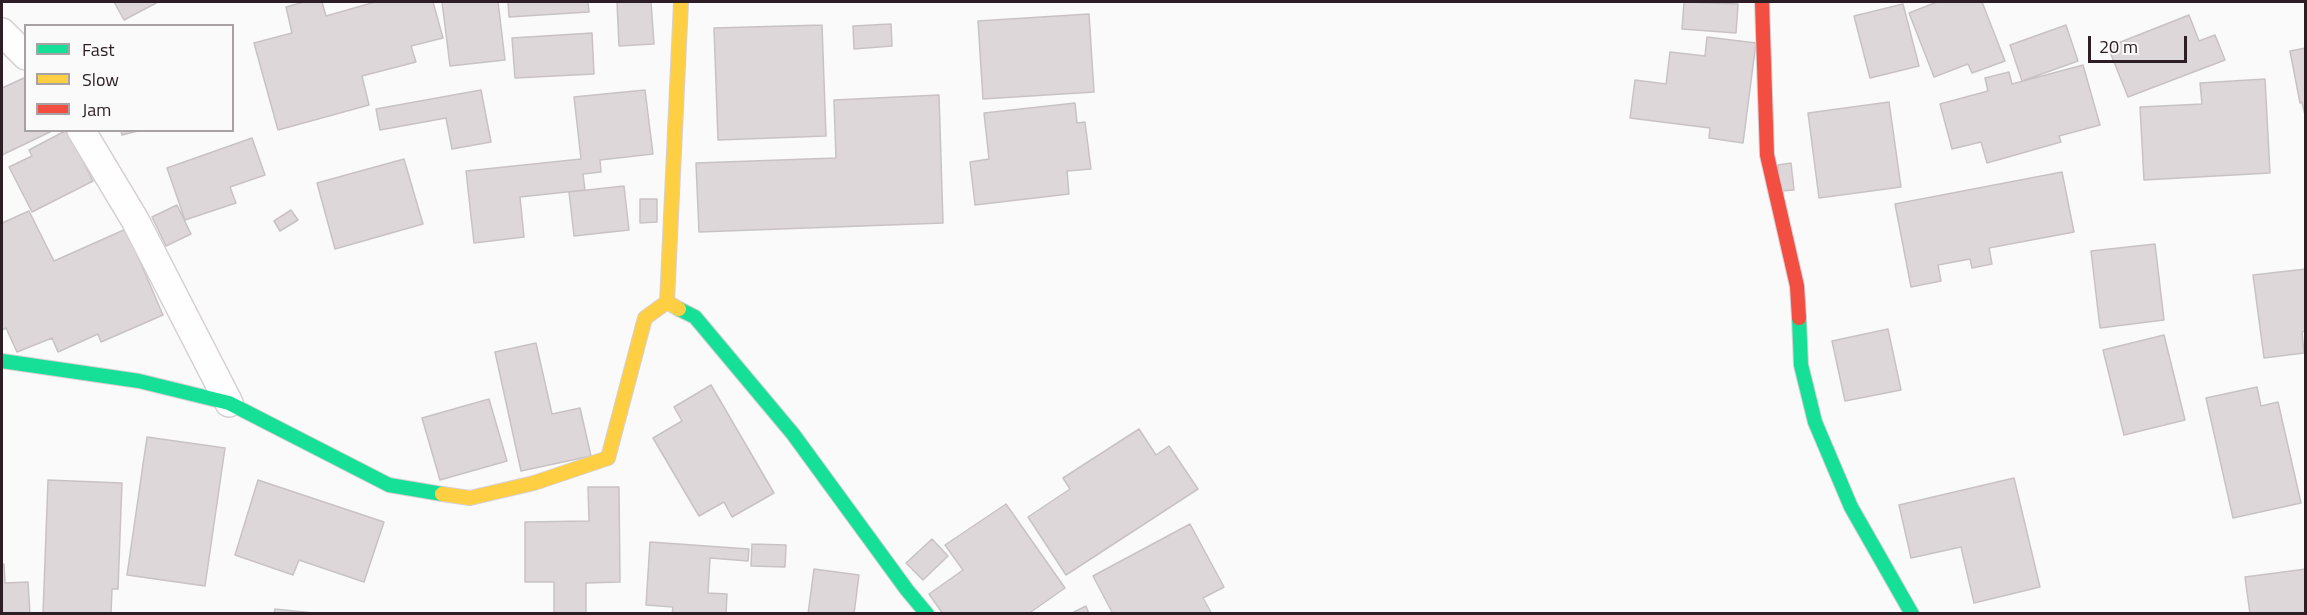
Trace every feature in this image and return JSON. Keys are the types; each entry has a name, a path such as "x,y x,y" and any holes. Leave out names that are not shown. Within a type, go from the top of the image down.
{"street":[{"path":"667,302 681,2"},
{"path":"1762,2 1767,155 1797,286 1801,365 1812,411 1851,507 1912,614"},
{"path":"2,32 24,54"},
{"path":"82,132 135,220 229,403"},
{"path":"2,361 138,381 229,403 308,446 389,485 470,498 534,483 608,458 645,318 667,302"},
{"path":"667,302 695,317 756,389 927,614"}],"building":[{"path":"114,2 158,2 124,20"},
{"path":"304,2 322,2 326,16 375,2 433,2 443,38 411,46 416,62 362,76 369,105 278,130 254,43 292,33 286,7"},
{"path":"442,2 498,2 505,60 450,66"},
{"path":"508,2 588,2 589,12 509,17"},
{"path":"617,2 651,2 654,44 619,46"},
{"path":"1684,2 1738,4 1736,33 1682,29"},
{"path":"1937,2 1982,2 2005,61 1972,73 1968,64 1934,77 1909,13"},
{"path":"1903,4 1919,66 1870,78 1854,16"},
{"path":"1089,14 1094,92 983,99 978,21"},
{"path":"2189,15 2199,41 2215,35 2225,60 2128,97 2108,47"},
{"path":"891,24 892,46 854,49 853,26"},
{"path":"822,25 826,136 718,140 714,28"},
{"path":"2066,25 2078,61 2022,81 2010,45"},
{"path":"592,33 594,74 515,78 512,38"},
{"path":"1707,37 1756,43 1743,143 1709,138 1710,128 1630,118 1635,80 1666,84 1670,52 1705,56"},
{"path":"2306,48 2306,120 2302,102 2300,103 2290,51"},
{"path":"2083,65 2100,125 2059,136 2061,142 1987,163 1981,142 1952,149 1940,104 1988,91 1985,78 2009,72 2012,84"},
{"path":"24,78 24,132 50,132 2,155 2,88"},
{"path":"2265,79 2270,173 2144,180 2140,107 2202,104 2200,83"},
{"path":"481,90 491,142 452,149 446,118 380,130 376,109"},
{"path":"645,90 653,154 600,160 601,172 583,174 585,190 520,197 524,237 474,243 466,171 581,159 574,97"},
{"path":"939,95 943,223 699,232 696,163 836,158 834,100"},
{"path":"1889,102 1901,187 1819,198 1808,113"},
{"path":"1075,103 1077,123 1085,122 1091,169 1067,171 1069,194 975,205 970,162 989,159 984,113"},
{"path":"63,132 68,132 93,181 32,212 9,167 32,156 29,150"},
{"path":"252,138 265,175 230,187 236,203 185,220 167,168"},
{"path":"404,159 423,224 335,249 317,183"},
{"path":"1791,163 1794,190 1781,191 1778,165"},
{"path":"2062,172 2074,232 1989,248 1992,264 1972,268 1970,259 1938,265 1941,281 1911,287 1895,204"},
{"path":"624,186 629,230 574,236 569,192"},
{"path":"640,199 657,199 657,222 640,223"},
{"path":"177,205 191,234 166,246 152,217"},
{"path":"291,210 298,220 280,231 274,221"},
{"path":"29,211 54,261 126,229 163,315 101,342 98,334 58,352 52,338 17,352 6,328 2,330 2,223"},
{"path":"2155,244 2164,320 2100,328 2091,251"},
{"path":"2306,269 2306,331 2302,332 2304,353 2264,358 2253,275"},
{"path":"1888,329 1901,390 1845,401 1832,341"},
{"path":"2164,335 2185,420 2124,435 2103,350"},
{"path":"536,343 552,414 580,408 591,456 521,471 495,352"},
{"path":"711,385 774,493 732,517 724,502 699,516 653,438 682,421 674,407"},
{"path":"2257,387 2261,406 2278,402 2301,503 2233,518 2206,398"},
{"path":"489,399 507,461 440,480 422,418"},
{"path":"1139,429 1156,455 1169,446 1198,489 1066,575 1028,517 1070,489 1063,478"},
{"path":"147,437 225,448 205,586 127,575"},
{"path":"2014,478 2040,587 1974,603 1961,547 1911,558 1899,505"},
{"path":"48,480 122,483 118,589 112,589 111,614 43,614"},
{"path":"258,480 384,522 364,582 299,560 293,575 235,555"},
{"path":"588,487 619,487 620,582 586,583 586,614 554,614 554,582 525,582 525,522 589,521"},
{"path":"1006,504 1065,588 1028,614 943,614 929,594 963,570 945,545"},
{"path":"1190,524 1224,587 1203,598 1212,614 1113,614 1093,576"},
{"path":"932,539 948,556 923,580 906,563"},
{"path":"650,542 749,549 748,561 710,558 708,593 727,594 726,614 672,614 673,607 646,605"},
{"path":"752,544 786,545 785,567 751,566"},
{"path":"2,564 4,564 5,583 28,582 30,614 2,614"},
{"path":"814,569 859,575 854,614 808,614"},
{"path":"2306,569 2306,614 2250,614 2245,577"},
{"path":"1086,606 1089,614 1070,614"},
{"path":"275,609 323,614 274,614"}],"traffic: fast":[{"path":"679,309 695,317 793,434 927,614"},
{"path":"1799,318 1801,365 1815,422 1851,507 1912,614"},
{"path":"2,361 139,381 229,403 389,485 442,494"}],"traffic: slow":[{"path":"667,302 681,2"},
{"path":"442,494 470,498 534,483 608,458 645,318 667,302 679,309"}],"traffic: jam":[{"path":"1762,2 1767,155 1797,286 1799,318"}]}
